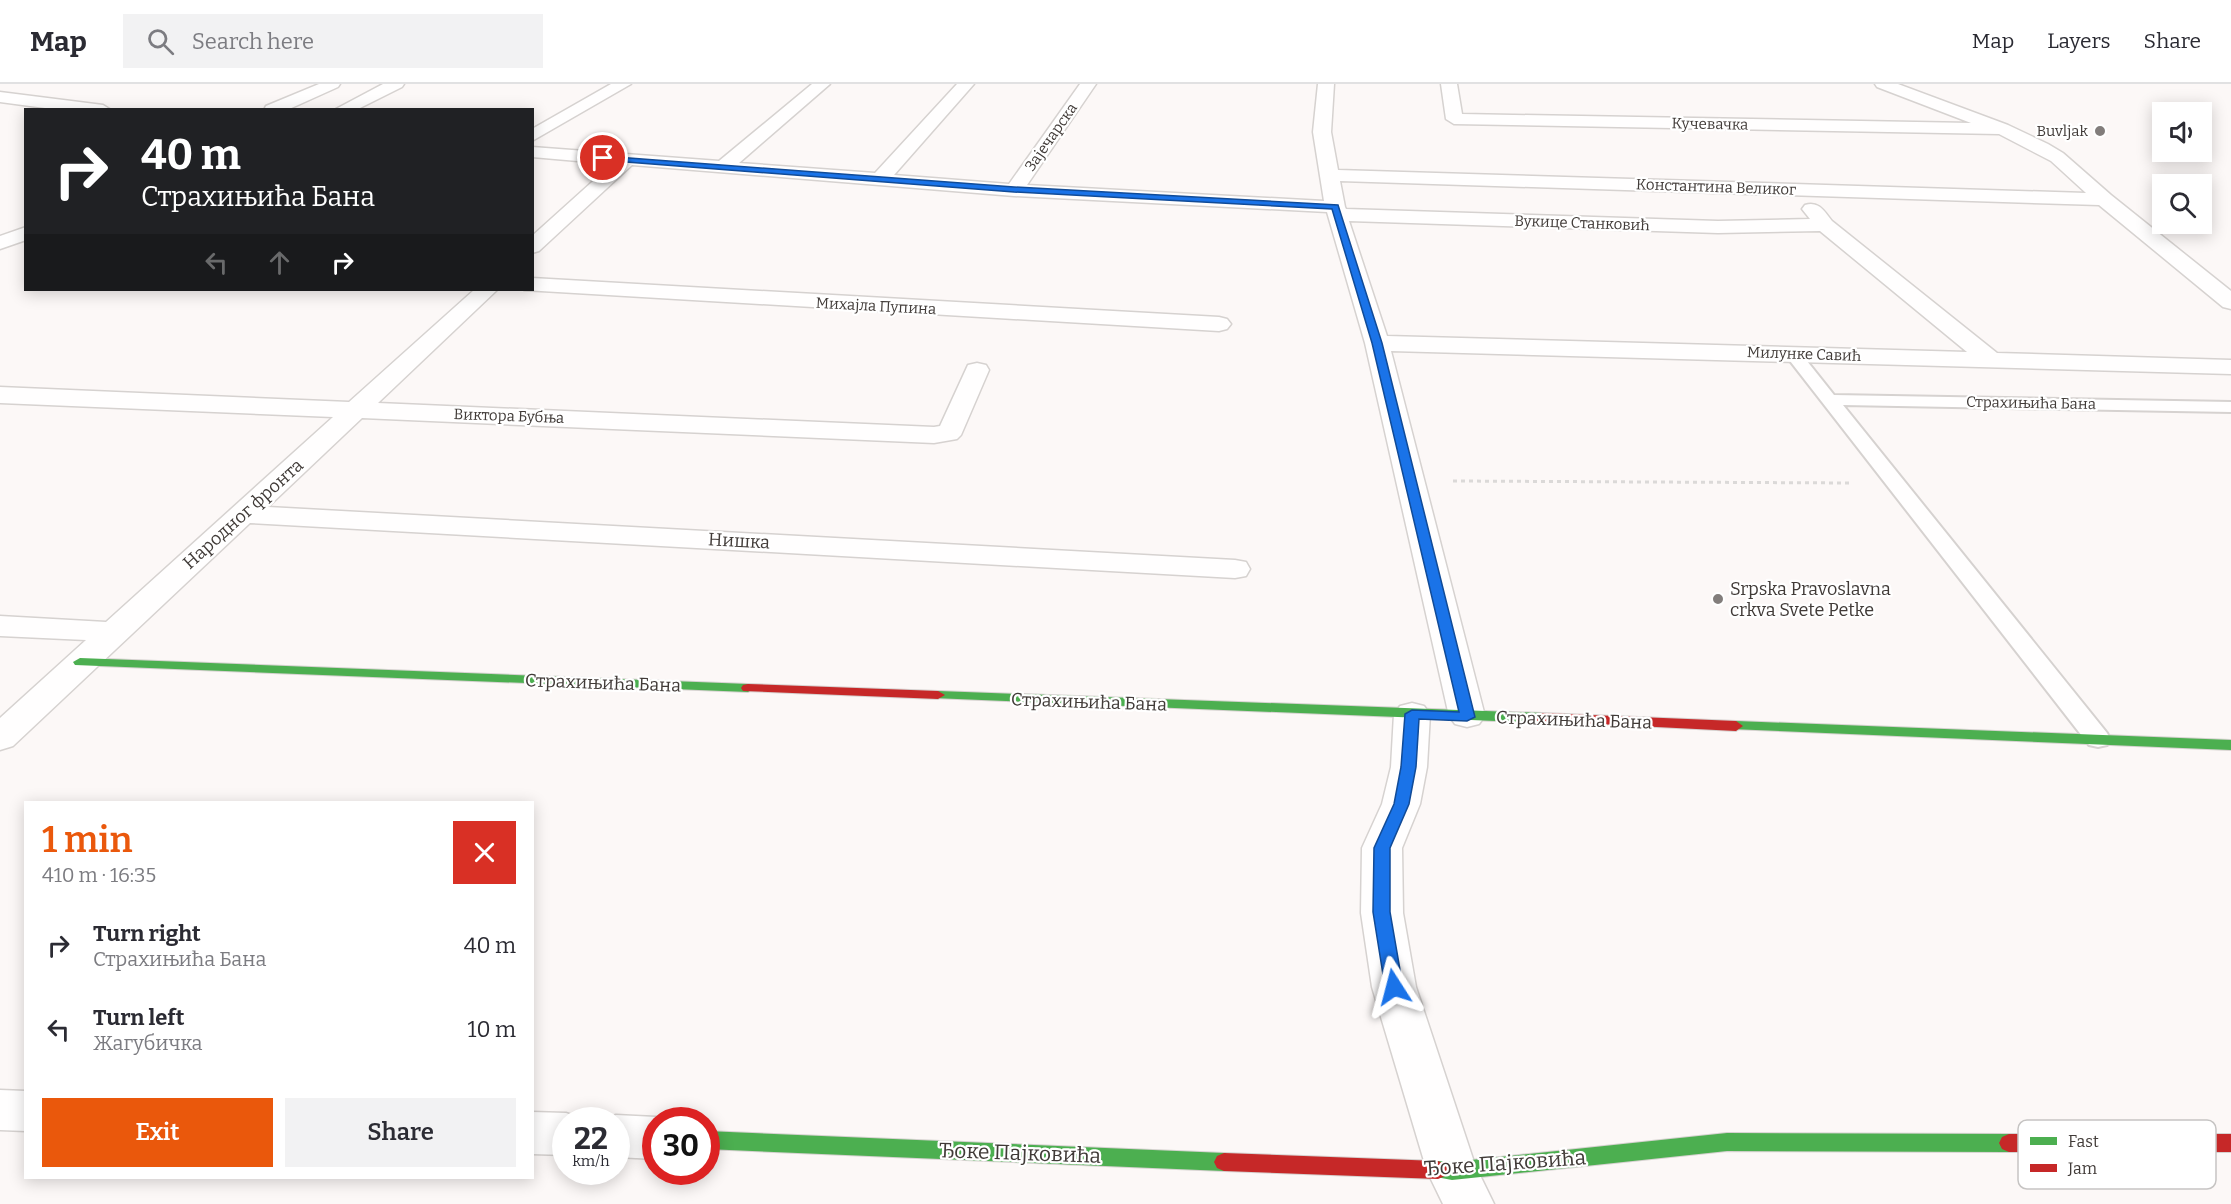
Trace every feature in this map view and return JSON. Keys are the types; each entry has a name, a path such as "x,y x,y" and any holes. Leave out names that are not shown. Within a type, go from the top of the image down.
{"street":[{"path":"277,108 332,84"},
{"path":"346,108 396,84"},
{"path":"534,135 623,84"},
{"path":"722,168 822,84"},
{"path":"879,180 966,84"},
{"name":"Зајечарска","path":"1014,190 1088,84"},
{"path":"1326,84 1322,132 1328,175 1377,343 1467,717"},
{"name":"Кучевачка","path":"1449,84 1454,119 2002,129"},
{"path":"1883,84 2002,129 2057,157 2104,199 2231,302"},
{"path":"0,97 87,108"},
{"name":"Вукице Станковић","path":"534,152 1014,190 1337,211 1718,227 1825,225"},
{"path":"534,245 627,160"},
{"name":"Константина Великог","path":"1328,175 2104,199"},
{"path":"1796,189 1825,225 1991,360"},
{"name":"Михајла Пупина","path":"534,285 1219,324"},
{"name":"Народног фронта","path":"0,738 112,632 485,291"},
{"name":"Милунке Савић","path":"1377,343 2231,367"},
{"name":"Виктора Бубња","path":"0,395 940,435 952,429 977,370"},
{"name":"Нишка","path":"243,514 1235,569"},
{"path":"0,626 112,632"},
{"name":"Страхињића Бана","path":"80,662 2231,745"},
{"path":"1412,714 1409,767 1401,804 1382,848 1382,912 1394,987 1460,1188"},
{"path":"0,1110 24,1111"},
{"path":"534,1133 552,1134"},
{"name":"Ђоке Пајковића","path":"720,1141 1460,1188 1727,1142 2018,1143"},
{"name":"Ђоке Пајковића","path":"2216,1143 2231,1143"}],"lane":[{"path":"1793,354 2098,740"},
{"name":"Страхињића Бана","path":"1831,400 2231,406"}],"path":[{"path":"1410,481 1896,483"}],"traffic: fast":[{"path":"80,662 748,688"},
{"path":"938,695 1542,718"},
{"path":"1736,726 2231,745"},
{"path":"720,1141 1224,1162"},
{"path":"1438,1170 1452,1171 1727,1142 2009,1143"}],"traffic: jam":[{"path":"748,688 938,695"},
{"path":"1542,718 1736,726"},
{"path":"2009,1143 2018,1143"},
{"path":"2216,1143 2231,1143"},
{"path":"1224,1162 1438,1170"}],"place":[{"name":"Buvljak","path":"2100,131"},
{"name":"Srpska Pravoslavna crkva Svete Petke","path":"1718,599"}],"route":[{"path":"603,158 1014,190 1335,207 1377,343 1467,717 1412,714 1409,767 1401,804 1382,848 1382,912 1394,987"}]}
